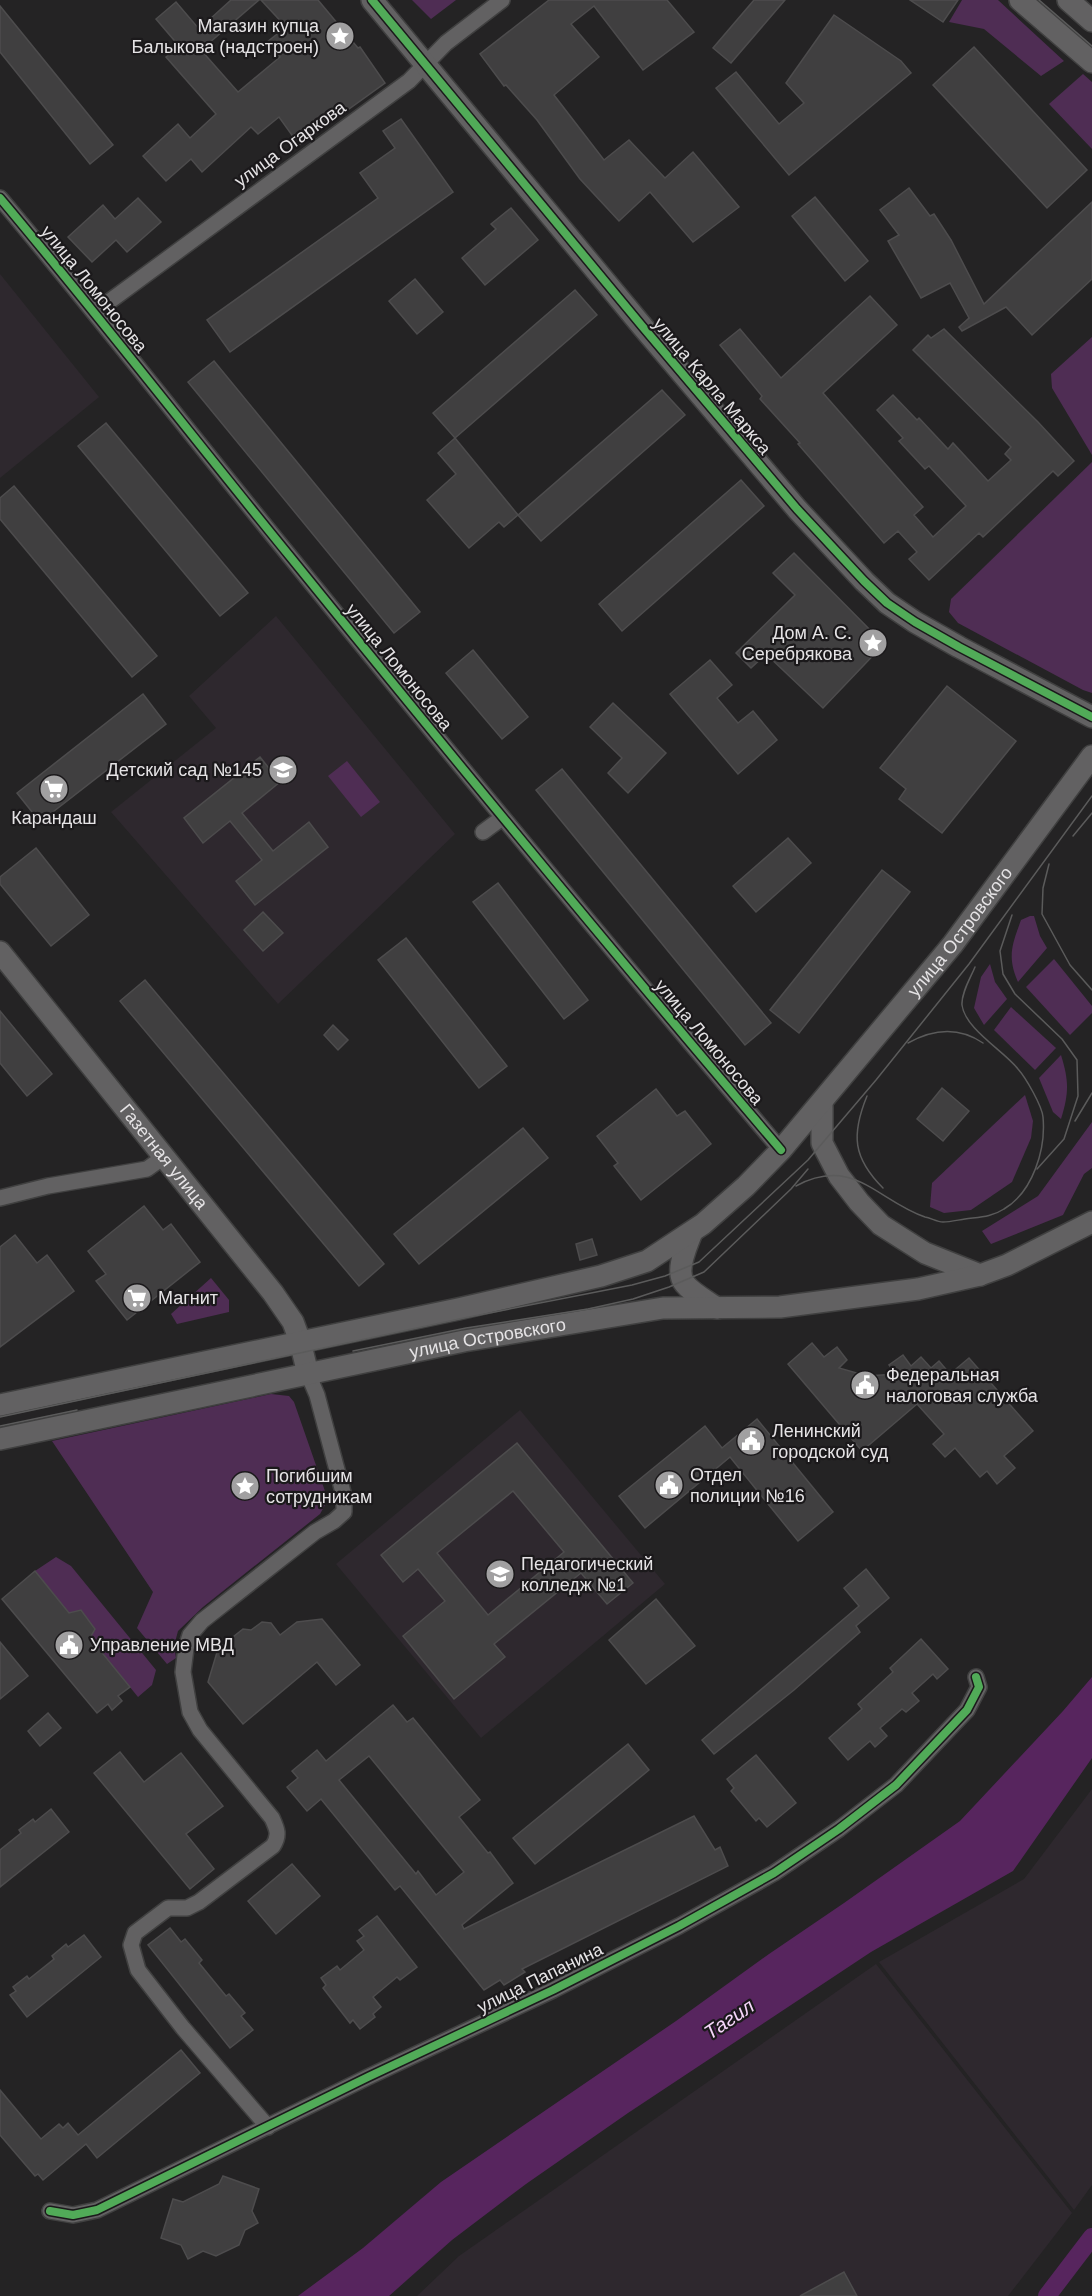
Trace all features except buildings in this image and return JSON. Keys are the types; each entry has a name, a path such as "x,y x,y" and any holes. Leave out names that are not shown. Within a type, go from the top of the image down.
{"main road":[{"name":"улица Карла Маркса","path":"372,0 642,326 797,509 864,581 887,603 959,648 1092,717"},
{"path":"1020,0 1092,62"},
{"path":"1068,0 1092,21"},
{"name":"улица Островского","path":"0,1405 458,1309 601,1276 647,1261 703,1224 746,1186 781,1150 982,906 1092,756"},
{"name":"Газетная улица","path":"0,952 273,1293 292,1322 300,1341 308,1374"},
{"path":"822,1103 822,1143 839,1176 881,1226 925,1253 980,1275"},
{"name":"улица Островского","path":"0,1439 464,1341 663,1308 780,1307 905,1291 980,1275 1007,1265 1092,1222"},
{"path":"692,1232 683,1258 681,1273 684,1284 717,1308"}],"street":[{"name":"улица Огаркова","path":"95,312 409,81 446,43 502,0"},
{"name":"улица Ломоносова","path":"0,198 95,312 238,493 502,818 781,1150"},
{"path":"483,832 502,818"},
{"path":"0,1198 48,1186 147,1169 165,1156"},
{"path":"268,2127 190,2036 138,1970 131,1945 135,1933 168,1908 187,1908 200,1902 273,1846 277,1840 278,1830 272,1818 200,1730 190,1712 183,1672 190,1635 202,1621 344,1512 341,1484 317,1395 308,1374"},
{"name":"улица Папанина","path":"50,2211 73,2215 97,2210 368,2077 553,1990 679,1926 774,1873 839,1829 896,1785 967,1710 979,1687 976,1677"}],"shaded area":[{"path":"412,0 456,0 431,19"},
{"path":"962,0 998,0 1064,61 1041,76 984,29 949,22"},
{"path":"1083,74 1092,82 1092,149 1049,104"},
{"path":"0,274 99,397 0,478"},
{"path":"1092,337 1092,455 1052,388 1051,374"},
{"path":"1092,462 1092,693 958,623 949,612 951,599"},
{"name":"Детский сад №145","path":"276,616 455,834 278,1004 111,812 216,728 189,696"},
{"path":"347,761 380,802 361,817 328,776"},
{"path":"1034,916 1040,936 1047,948 1018,982 1012,958 1013,944 1021,920"},
{"path":"1054,959 1092,1006 1092,1013 1070,1035 1026,987"},
{"path":"990,964 995,982 1007,999 984,1025 974,1008 981,977"},
{"path":"1011,1007 1056,1048 1035,1070 994,1030"},
{"path":"1061,1055 1067,1087 1061,1119 1053,1112 1039,1078"},
{"path":"1025,1095 1033,1121 1031,1138 1012,1182 971,1210 944,1213 930,1207 932,1183"},
{"path":"1092,1122 1092,1168 1084,1174 1063,1215 991,1244 982,1231 1038,1196"},
{"path":"211,1278 229,1300 229,1312 177,1324 171,1314"},
{"path":"271,1394 289,1396 294,1402 326,1494 325,1505 320,1514 203,1607 178,1631 174,1646 176,1658 167,1664 137,1628 153,1592 52,1441"},
{"name":"Педагогический колледж №1","path":"520,1410 665,1584 481,1738 336,1564"},
{"path":"56,1557 71,1566 156,1670 152,1685 138,1697 86,1633 92,1633 94,1628 82,1612 77,1611 74,1619 35,1571"},
{"path":"1092,1789 1092,2185 1074,2210 879,1962 1024,1879"},
{"path":"876,1964 1072,2213 1008,2296 417,2296 459,2256"}],"water":[{"name":"Тагил","path":"1092,1677 1092,1758 1013,1871 871,1952 628,2113 526,2184 452,2240 389,2296 298,2296 363,2248 441,2182 676,2021 960,1821"}],"waterway":[{"path":"1047,2296 1092,2237"}],"tram line":[{"path":"1039,0 1092,46"},
{"path":"0,1417 464,1318 632,1285 665,1276 699,1262 808,1160 876,1080 969,964 1092,796"},
{"path":"1073,836 1092,813"},
{"path":"1049,864 1043,888 1042,914 1070,965 1092,990"},
{"path":"1012,915 1000,951 1003,974 1015,994 1062,1039 1077,1060 1078,1096 1064,1139 1037,1169"},
{"path":"796,1186 816,1178 834,1176 849,1178 864,1184 908,1210 943,1222 995,1214 1023,1192 1036,1169 1040,1156 1042,1112 1021,1073 977,1031 965,1014 962,1005 963,995 975,967"},
{"path":"908,1043 917,1038 946,1031 964,1034 983,1043"},
{"path":"1075,1121 1092,1093"},
{"path":"867,1096 859,1123 858,1145 866,1166 883,1188"},
{"path":"353,1351 466,1328 588,1309 633,1299 669,1287 704,1272 791,1189 808,1169"},
{"path":"0,1426 77,1410"}],"cycle path":[{"path":"372,0 642,326 797,509 864,581 887,603 915,622 1092,717"},
{"path":"0,198 474,782 781,1150"},
{"path":"50,2211 73,2215 97,2210 368,2077 553,1990 679,1926 774,1873 839,1829 896,1785 967,1710 979,1687 976,1677"}],"place":[{"name":"Магазин купца Балыкова (надстроен)","path":"340,36"},
{"name":"Дом А. С. Серебрякова","path":"873,643"},
{"name":"Детский сад №145","path":"283,770"},
{"name":"Карандаш","path":"54,789"},
{"name":"Магнит","path":"137,1298"},
{"name":"Федеральная налоговая служба","path":"865,1385"},
{"name":"Ленинский городской суд","path":"751,1441"},
{"name":"Отдел полиции №16","path":"669,1485"},
{"name":"Погибшим сотрудникам","path":"245,1486"},
{"name":"Педагогический колледж №1","path":"500,1574"},
{"name":"Управление МВД","path":"69,1645"}]}
